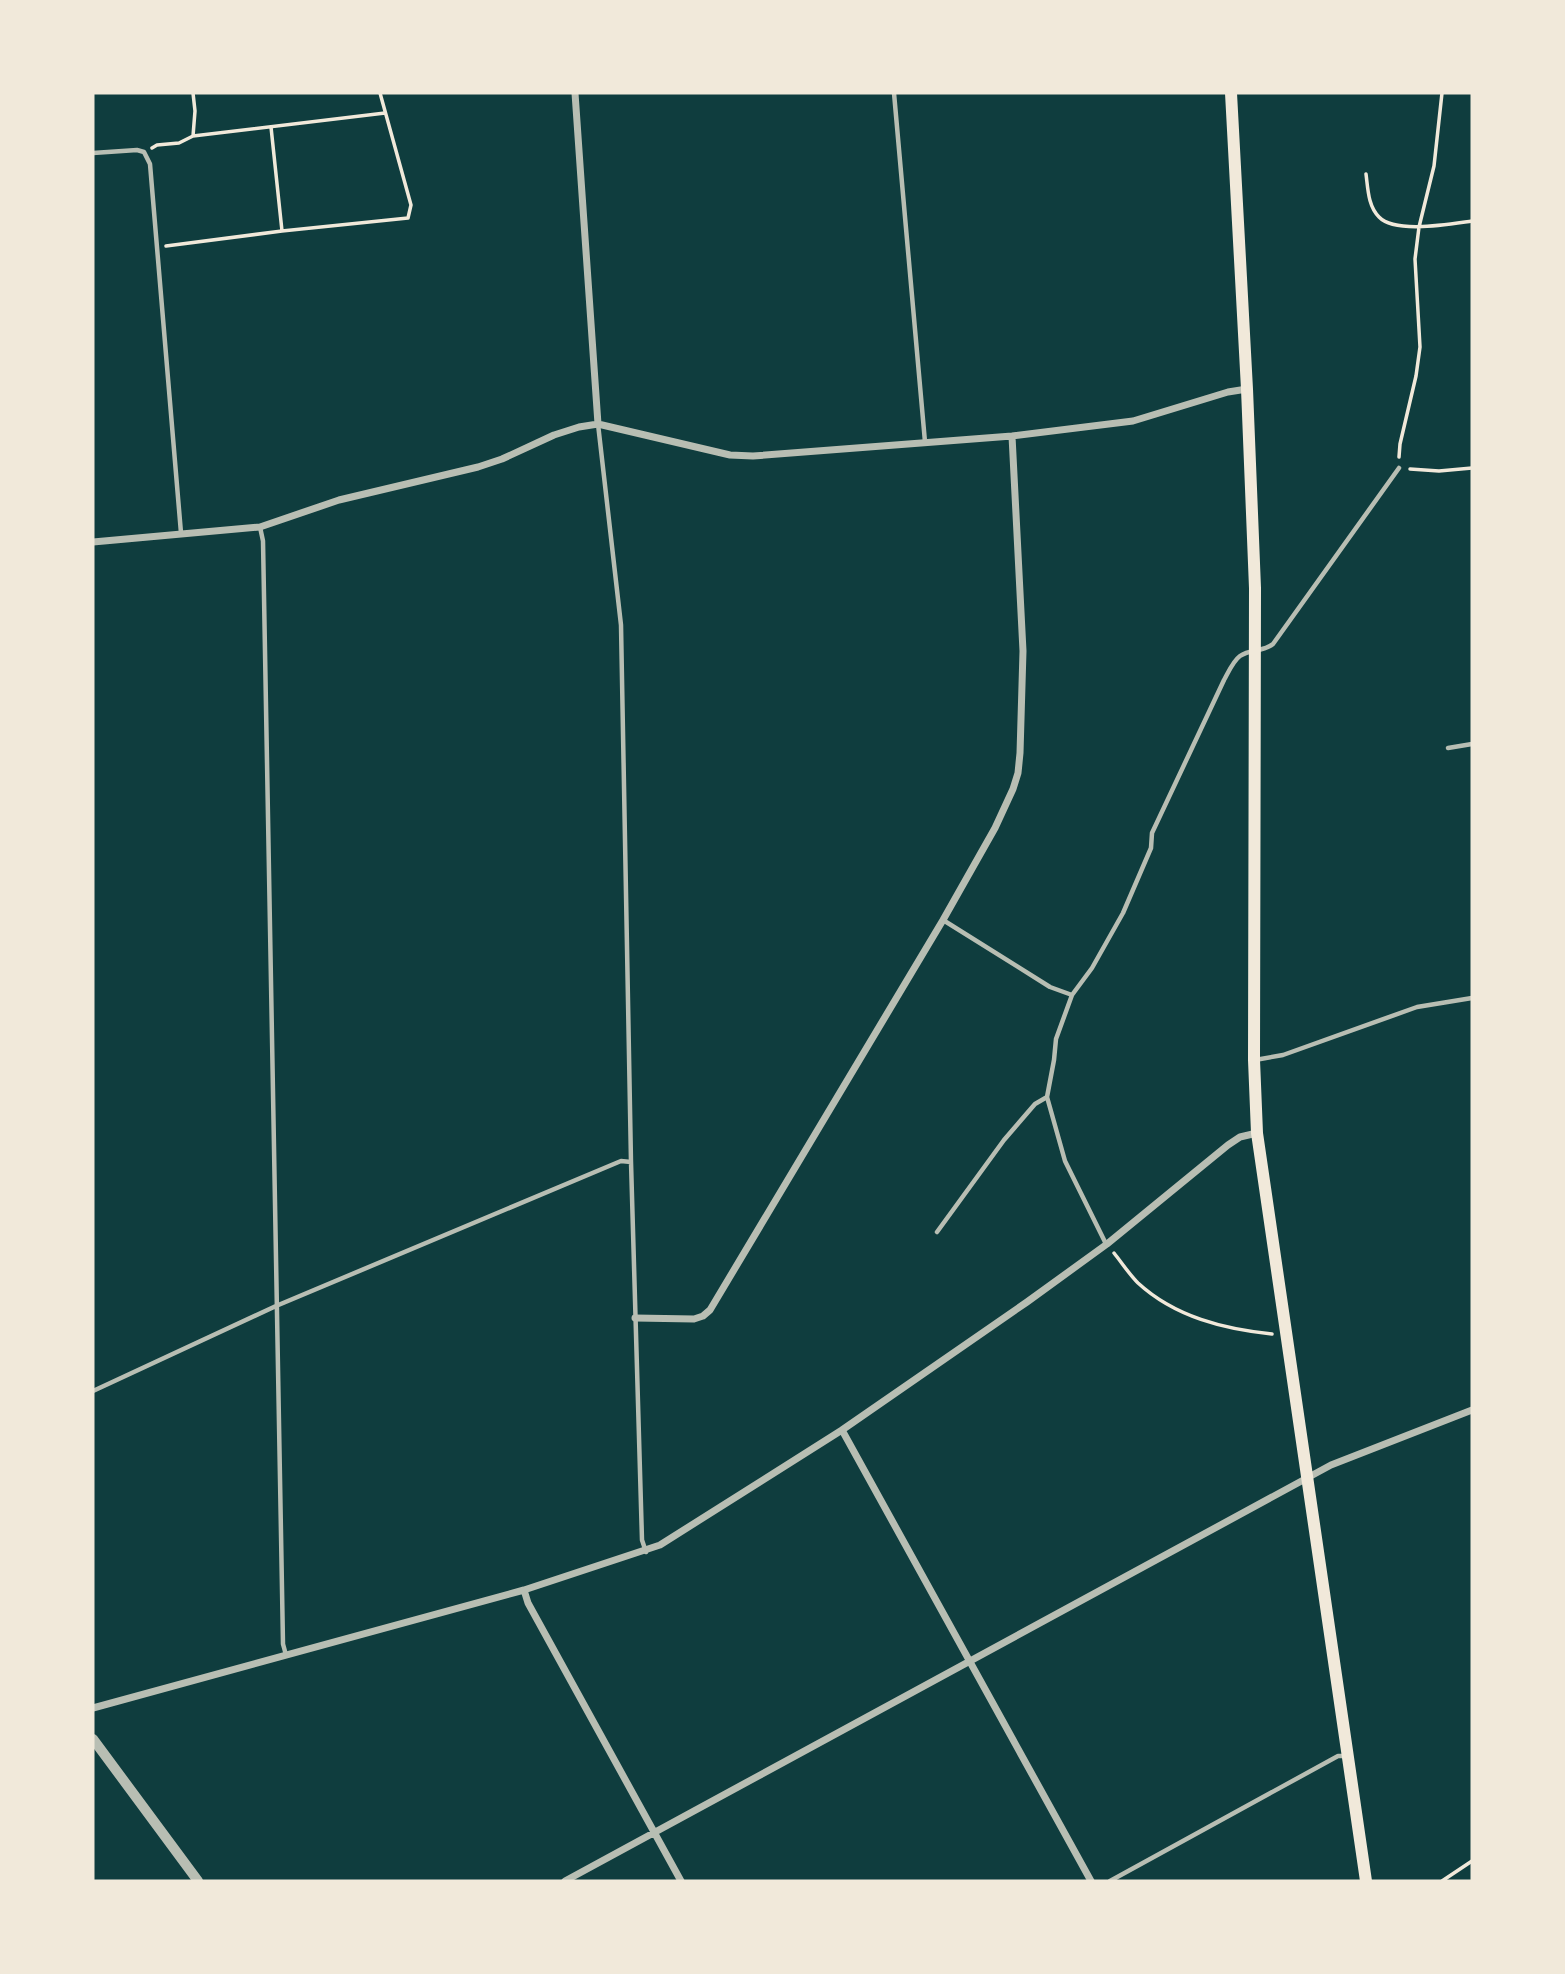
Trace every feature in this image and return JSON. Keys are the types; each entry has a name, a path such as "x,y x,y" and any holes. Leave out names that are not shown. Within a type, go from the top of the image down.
{"main road":[{"path":"1231,93 1255,588 1254,1060 1257,1133 1289,1336 1366,1881"}],"street":[{"path":"575,93 598,425"},
{"path":"93,542 260,527 350,497 478,467 579,427 598,425 730,455 1012,436 1133,421 1228,392 1247,389"},
{"path":"635,1318 694,1318 710,1311 995,828 1018,773 1023,651 1012,436"},
{"path":"93,1708 524,1590 646,1552 693,1526 842,1430 1107,1244 1228,1144 1240,1137 1257,1133"},
{"path":"565,1881 1331,1465 1472,1410"},
{"path":"842,1430 1091,1881"},
{"path":"524,1590 528,1603 681,1881"},
{"path":"93,1739 198,1881"}],"lane":[{"path":"894,93 925,443"},
{"path":"93,153 137,150 144,152 150,164 181,534"},
{"path":"598,425 621,625 635,1318 642,1540 646,1552"},
{"path":"1107,1244 1065,1161 1046,1097 1056,1040 1072,995 1092,968 1123,913 1151,848 1152,833 1224,680 1242,654 1268,649 1273,644 1399,468"},
{"path":"260,527 263,555 283,1644 286,1656"},
{"path":"1448,748 1472,744"},
{"path":"943,920 1050,987 1072,995"},
{"path":"1254,1060 1283,1055 1418,1007 1472,998"},
{"path":"937,1232 1004,1140 1035,1104 1046,1097"},
{"path":"93,1391 276,1306 621,1161 631,1162"},
{"path":"1110,1881 1338,1756 1349,1755"}],"path":[{"path":"193,93 193,136"},
{"path":"158,247 408,218 411,205 380,93"},
{"path":"1442,93 1434,166 1419,227 1415,279 1420,347 1414,388 1400,444 1399,468 1439,471 1472,468"},
{"path":"144,152 156,145 179,143 193,136 385,113"},
{"path":"271,127 282,231"},
{"path":"1366,174 1370,201 1379,218 1394,225 1419,227 1472,221"},
{"path":"1107,1244 1136,1282 1162,1302 1214,1325 1289,1336"},
{"path":"1442,1881 1472,1861"}]}
